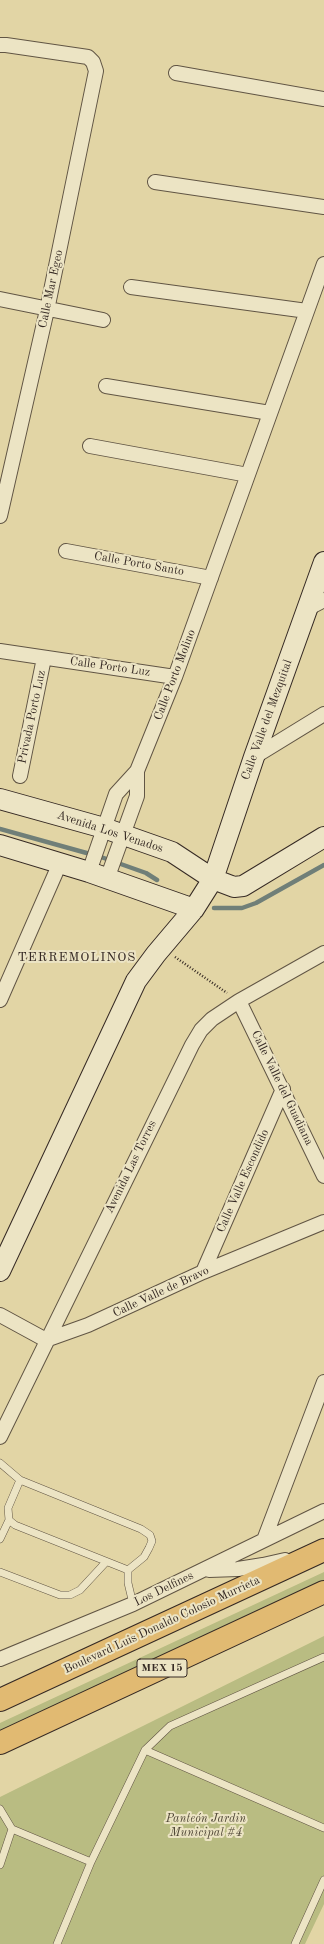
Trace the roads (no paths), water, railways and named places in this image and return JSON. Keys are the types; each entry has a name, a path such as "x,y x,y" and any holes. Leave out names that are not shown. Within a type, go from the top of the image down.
{"highway":[{"name":"Boulevard Luis Donaldo Colosio Murrieta","path":"0,1700 320,1552"},
{"name":"MEX 15","path":"0,1743 324,1592"}],"street":[{"name":"Calle Mar Egeo","path":"0,46 6,45 88,57 93,62 96,71 47,310 1,508"},
{"path":"176,73 324,99"},
{"path":"154,182 324,207"},
{"name":"Calle Porto Molino","path":"91,866 116,794 137,771 175,677 324,264"},
{"path":"131,287 307,311"},
{"path":"0,299 47,310 103,320"},
{"path":"106,386 270,413"},
{"path":"90,446 248,475"},
{"name":"Calle Porto Santo","path":"66,552 211,578"},
{"name":"Calle Valle del Mezquital","path":"213,879 254,757 316,604 324,562"},
{"name":"Calle Porto Luz","path":"0,651 175,677"},
{"name":"Privada Porto Luz","path":"20,776 44,658"},
{"path":"254,757 324,714"},
{"name":"Calle Porto Molino","path":"109,873 137,796 137,771"},
{"name":"Avenida Los Venados","path":"0,799 121,842 172,852 213,879"},
{"path":"0,1271 136,981 194,909 213,879 234,887 243,886 324,837"},
{"path":"0,845 60,863 91,866 194,909"},
{"path":"0,1000 60,863"},
{"name":"Avenida Las Torres","path":"0,1437 46,1340 192,1045 201,1030 212,1019 239,1001 324,953"},
{"name":"Calle Valle del Guadiana","path":"239,1001 324,1176"},
{"name":"Calle Valle Escondido","path":"203,1272 283,1089"},
{"name":"Calle Valle de Bravo","path":"46,1340 88,1325 203,1272 324,1222"},
{"path":"0,1315 46,1340"},
{"path":"264,1540 324,1382"},
{"name":"Los Delfines","path":"0,1659 133,1604 324,1511"},
{"path":"203,1570 238,1569 320,1552"}],"lane":[{"path":"0,1462 20,1480 141,1529 150,1535 152,1541 144,1557 128,1570"},
{"path":"0,1539 9,1520 8,1508 20,1480"},
{"path":"9,1520 15,1525 128,1570"},
{"path":"0,1572 60,1595 70,1595 80,1590 106,1562"},
{"path":"128,1570 128,1583 133,1604"},
{"path":"57,1944 91,1862 145,1750 170,1726 324,1657"},
{"path":"145,1750 324,1828"},
{"path":"0,1809 12,1829 91,1862"},
{"path":"0,1865 12,1829"},
{"path":"295,1944 324,1880"}],"waterway":[{"path":"0,829 101,857 146,873 157,880"},
{"path":"214,908 242,908 256,903 324,865"}],"district":[{"name":"TERREMOLINOS","path":"77,958"}],"park label":[{"name":"Panteón Jardin Municipal #4","path":"206,1826"}]}
